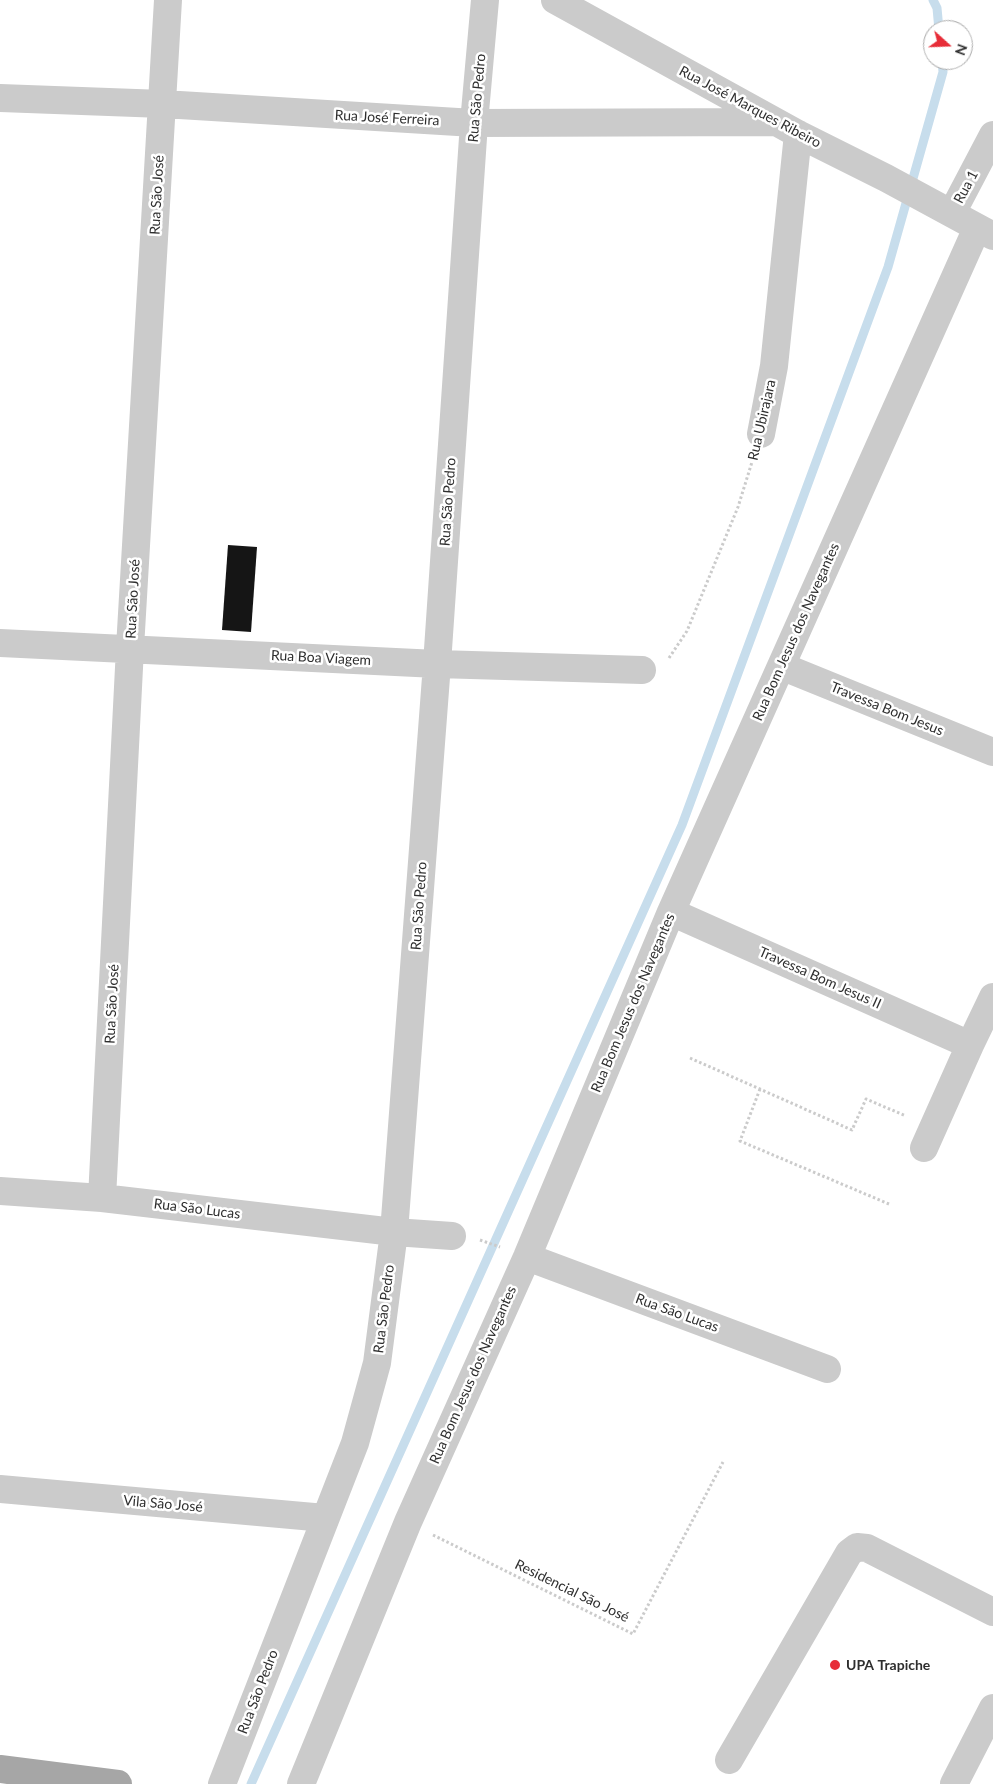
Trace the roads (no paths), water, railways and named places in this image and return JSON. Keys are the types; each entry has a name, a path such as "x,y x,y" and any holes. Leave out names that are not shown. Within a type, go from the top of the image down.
{"main road":[{"path":"0,1769 118,1784"}],"street":[{"name":"Rua São José","path":"102,1198 130,648 168,0"},
{"name":"Rua São Pedro","path":"222,1784 356,1443 377,1363 394,1232 437,664 474,123 485,0"},
{"name":"Rua José Marques Ribeiro","path":"555,0 787,128 949,211 985,232"},
{"name":"Rua José Ferreira","path":"0,98 163,104 474,123 787,128"},
{"name":"Rua Ubirajara","path":"761,434 774,366 787,128"},
{"name":"Rua 1","path":"949,211 993,135"},
{"name":"Rua Bom Jesus dos Navegantes","path":"300,1784 408,1522 515,1252 781,666 985,232"},
{"name":"Rua Boa Viagem","path":"0,643 437,664 642,670"},
{"name":"Travessa Bom Jesus","path":"781,666 993,752"},
{"name":"Travessa Bom Jesus II","path":"670,912 970,1045"},
{"path":"929,1138 993,998"},
{"name":"Rua São Lucas","path":"0,1191 102,1198 394,1232 465,1237"},
{"name":"Rua São Lucas","path":"515,1252 827,1369"},
{"name":"Vila São José","path":"0,1489 325,1518"},
{"path":"728,1760 849,1553 857,1547 867,1548 993,1612"},
{"path":"954,1784 993,1708"}],"waterway":[{"path":"933,0 937,8 938,20"},
{"path":"251,1784 682,825 888,267 943,70"}],"place":[{"name":"UPA Trapiche","path":"835,1665"}]}
